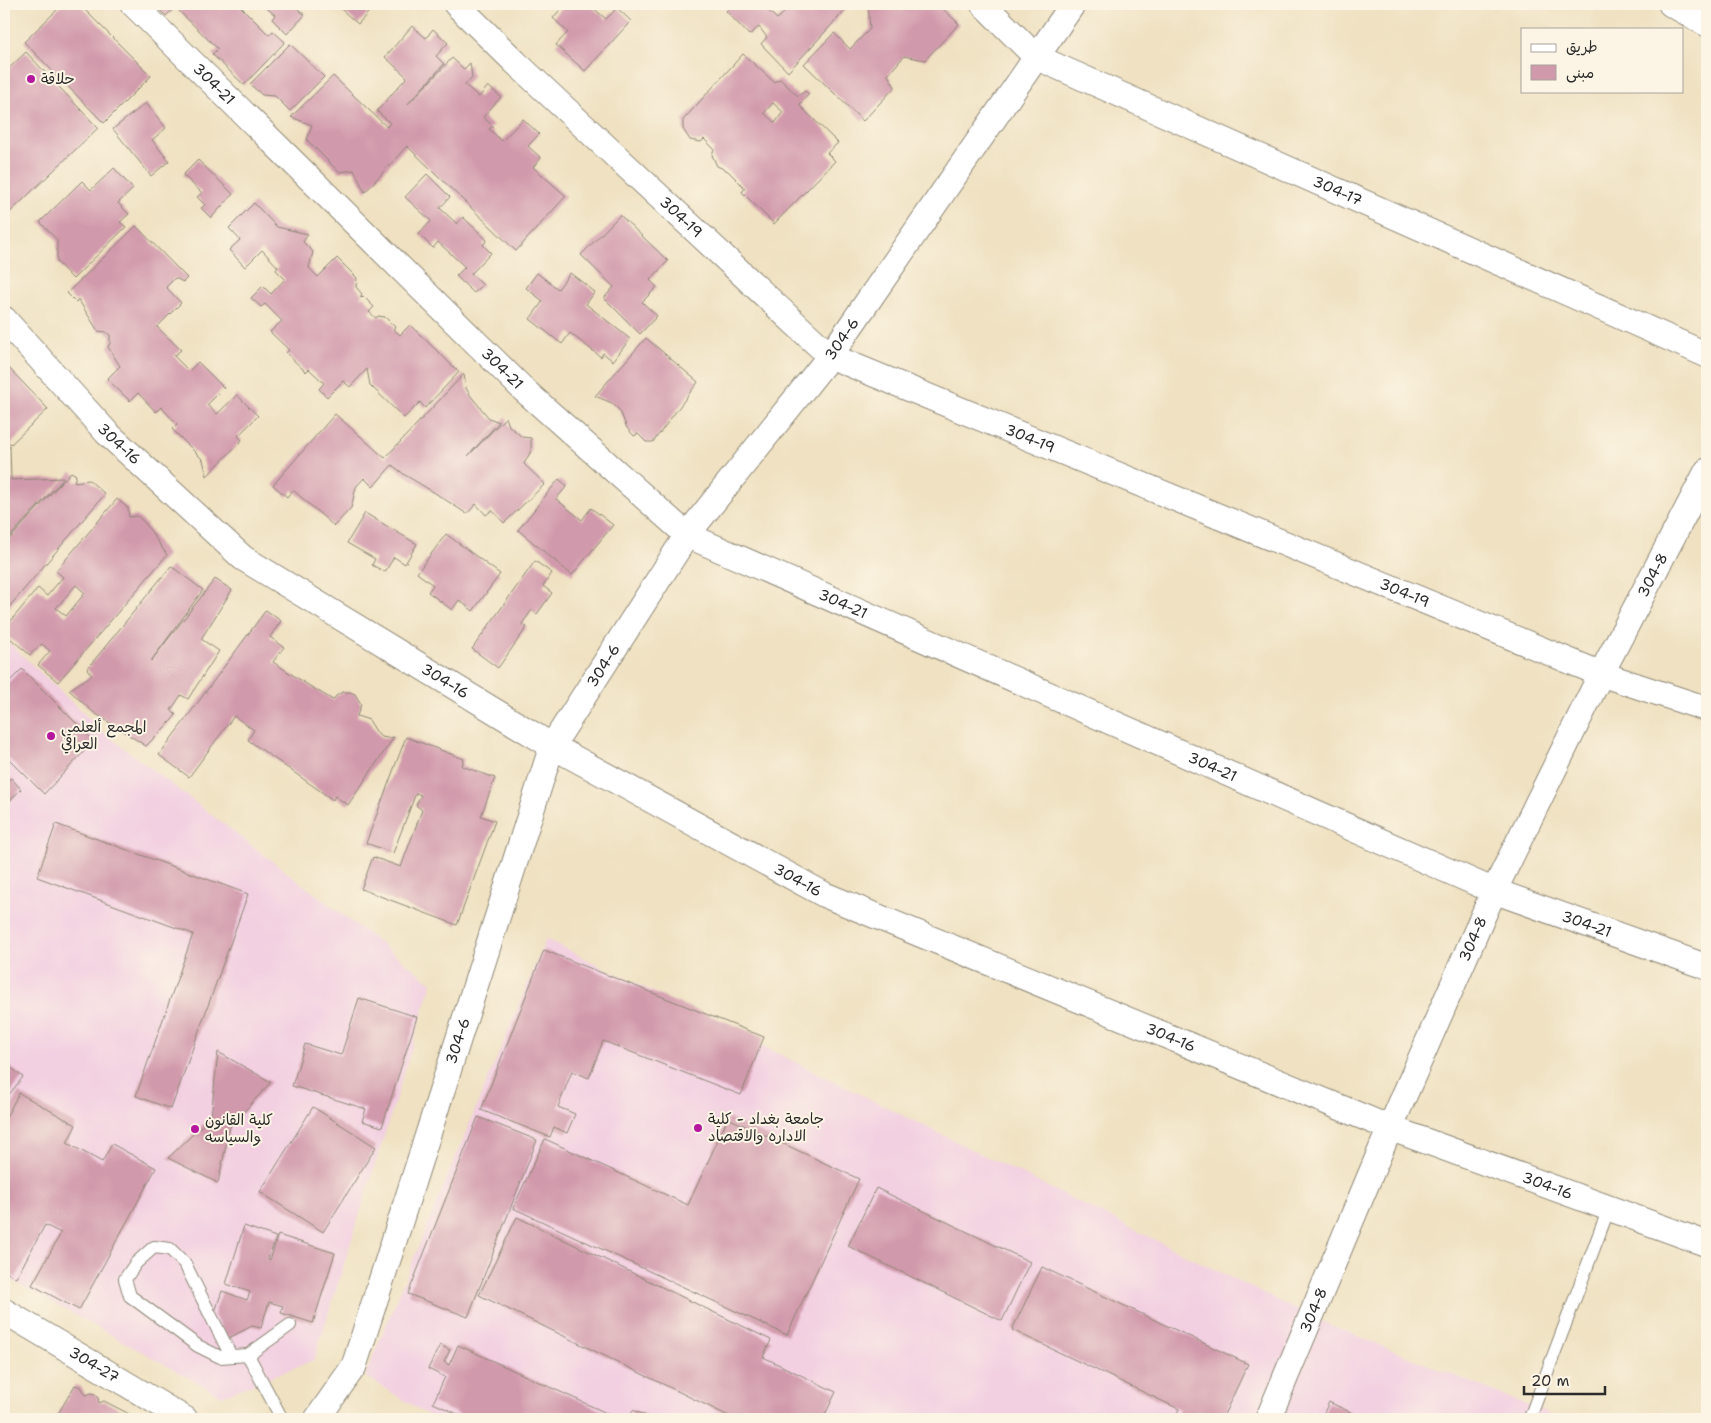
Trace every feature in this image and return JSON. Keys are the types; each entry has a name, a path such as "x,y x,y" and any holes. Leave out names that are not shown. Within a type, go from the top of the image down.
{"street":[{"name":"304-21","path":"133,4 524,390 687,535 1494,891 1707,967"},
{"name":"304-19","path":"456,4 522,69 830,356 1601,674 1707,708"},
{"name":"304-17","path":"983,4 1036,57 1707,355"},
{"name":"304-6","path":"317,1419 354,1366 552,746 687,535 830,356 1073,4"},
{"path":"1671,4 1707,24"},
{"name":"304-16","path":"4,320 107,433 243,558 552,746 825,895 1390,1128 1707,1244"},
{"name":"304-8","path":"1268,1419 1390,1128 1494,891 1601,674 1707,471"},
{"name":"304-27","path":"4,1311 185,1419"}],"lane":[{"path":"1531,1415 1610,1208"},
{"path":"231,1356 184,1264 170,1248 154,1247 136,1263 126,1278 130,1296 198,1346 220,1357 248,1355 290,1325"},
{"path":"248,1355 282,1419"}],"shaded area":[{"name":"كلية القانون والسياسه","path":"4,638 103,732 432,983 314,1360 222,1396 4,1276"},
{"name":"جامعة بغداد - كلية الاداره والاقتصاد","path":"546,939 1311,1317 1561,1419 434,1419 365,1376"}],"building":[{"path":"63,4 79,4 151,76 104,123 24,42"},
{"path":"154,4 179,4 166,16"},
{"path":"185,4 238,4 269,35 273,31 285,42 244,85 212,54 218,49 179,11"},
{"path":"262,4 292,4 305,15 287,34 272,19 275,15"},
{"path":"335,4 376,4 358,24"},
{"path":"565,4 595,4 592,7 606,19 617,8 631,21 585,71 556,45 568,32 553,18"},
{"path":"734,4 761,4 777,19 785,12 785,4 851,4 788,72 761,44 767,37 759,27 749,35 726,11"},
{"path":"868,4 938,4 959,24 925,60 904,56 888,75 895,87 863,121 804,64 834,33 850,49 870,29"},
{"path":"412,26 426,38 433,29 448,43 436,56 444,64 408,104 452,58 464,69 470,63 472,77 465,85 479,97 488,86 501,97 483,117 493,126 489,129 502,141 523,119 539,134 528,146 541,158 533,167 566,196 516,251 407,146 365,192 354,170 339,172 307,140 312,125 291,117 333,76 387,127 390,123 377,111 407,77 385,57"},
{"path":"290,44 324,77 290,111 275,96 262,95 250,84"},
{"path":"26,52 98,128 4,218 4,73"},
{"path":"743,54 774,82 780,79 798,96 805,91 809,94 799,105 838,143 827,153 835,161 774,224 742,192 745,188 728,171 717,166 712,155 714,149 704,139 701,142 690,140 683,129 683,120","holes":["773,103 783,112 775,123 764,113"]},
{"path":"146,103 166,128 152,140 169,161 151,176 113,129"},
{"path":"198,160 233,194 211,218 201,208 205,205 197,197 202,193 183,175"},
{"path":"114,168 133,189 118,203 129,214 120,222 126,227 73,279 57,262 57,240 40,222 82,181 91,190"},
{"path":"427,174 450,197 440,208 457,224 463,217 487,240 483,245 491,253 471,274 483,285 474,293 456,276 465,267 438,242 433,248 419,234 431,221 405,197"},
{"path":"254,203 277,227 308,234 303,242 313,252 309,268 318,277 337,258 357,278 356,287 362,294 360,297 363,296 374,307 369,312 376,318 378,316 385,317 395,327 393,329 400,335 410,325 459,372 425,408 420,402 404,418 370,385 367,369 350,387 343,381 327,397 319,389 324,383 309,369 306,372 286,353 289,350 270,332 282,321 265,304 261,307 251,298 263,286 271,294 285,279 276,270 278,267 262,250 245,267 229,250 240,240 229,228"},
{"path":"620,215 668,261 650,280 657,287 642,302 657,316 640,334 604,298 614,287 581,255"},
{"path":"136,226 187,278 183,282 175,278 166,287 181,303 157,327 181,350 174,356 189,371 198,362 224,388 207,405 217,414 237,395 258,416 238,436 242,440 207,476 203,460 172,429 177,424 161,407 156,412 138,393 130,401 107,379 120,366 108,347 110,335 106,332 98,331 78,299 76,302 67,293"},
{"path":"537,273 558,289 570,273 595,292 586,304 630,339 613,361 603,353 601,357 570,333 562,344 530,319 543,301 526,288"},
{"path":"646,338 698,382 653,442 646,442 638,434 634,436 627,428 620,411 612,403 595,396"},
{"path":"7,366 48,409 11,444 4,439 4,370"},
{"path":"464,374 466,388 470,395 489,418 499,422 468,456 506,417 509,426 522,437 531,438 531,451 524,464 545,484 504,523 492,510 486,515 476,504 467,514 392,465 373,487 364,478 356,487 351,508 334,526 293,490 287,497 273,485 335,414 385,458"},
{"path":"10,446 11,480 64,478 4,543 4,453"},
{"path":"71,472 76,475 74,482 89,480 105,494 4,613 4,545"},
{"path":"559,479 567,486 556,499 582,520 591,508 613,525 572,575 518,530"},
{"path":"117,499 128,508 129,517 137,516 145,523 167,555 58,682 38,665 50,651 42,644 30,655 4,633 4,629 38,588 47,596 63,577 56,571","holes":["76,585 85,593 66,616 56,608"]},
{"path":"365,513 417,544 405,564 394,557 385,572 372,565 375,559 347,543"},
{"path":"446,534 500,574 473,611 459,600 452,610 428,592 433,585 417,573"},
{"path":"535,561 552,573 543,586 552,593 537,614 532,610 522,624 527,627 498,668 472,649"},
{"path":"171,566 203,590 151,661 215,579 232,590 201,639 219,651 188,699 181,695 171,710 176,715 146,746 93,712 69,690 92,675 87,669"},
{"path":"266,610 281,621 270,637 284,647 273,662 333,700 343,692 355,694 361,704 357,716 369,720 381,737 394,737 348,805 335,796 333,800 248,740 254,730 234,716 189,777 159,755"},
{"name":"المجمع ألعلمي العراقي","path":"22,669 94,741 44,794 4,754 4,687"},
{"path":"406,737 464,759 462,766 495,778 481,816 495,821 457,925 361,889 373,857 401,867 422,810 416,805 421,795 416,793 393,853 366,843"},
{"path":"11,778 21,789 4,807 4,785"},
{"path":"56,824 248,894 171,1109 136,1096 193,934 37,877"},
{"path":"544,950 764,1037 741,1095 603,1041 589,1078 572,1071 558,1107 575,1114 567,1133 554,1127 550,1137 481,1110"},
{"path":"359,998 417,1017 382,1127 362,1121 366,1109 292,1086 305,1044 341,1055"},
{"path":"218,1052 271,1082 230,1127 218,1183 168,1158 211,1117"},
{"path":"4,1062 23,1077 4,1101"},
{"path":"19,1093 76,1125 67,1143 102,1162 112,1144 156,1168 79,1310 32,1285 61,1233 45,1225 16,1278 4,1271 4,1121"},
{"path":"313,1107 376,1147 323,1232 260,1192"},
{"path":"478,1117 537,1140 468,1317 408,1294"},
{"path":"728,1118 859,1179 787,1335 513,1208 545,1139 688,1205"},
{"path":"876,1188 1030,1262 1002,1321 848,1246"},
{"path":"517,1217 771,1340 763,1357 836,1392 823,1419 735,1419 479,1295"},
{"path":"244,1226 276,1237 268,1259 270,1260 278,1235 335,1253 313,1323 281,1313 283,1306 269,1302 261,1328 252,1326 227,1339 214,1315 222,1291 247,1300 250,1292 226,1284"},
{"path":"1042,1267 1248,1364 1222,1419 1174,1419 1179,1409 1012,1330"},
{"path":"440,1345 450,1350 444,1362 449,1365 458,1345 613,1416 612,1419 469,1419 433,1403 445,1377 428,1369"},
{"path":"75,1385 81,1387 86,1395 95,1394 98,1397 99,1403 104,1401 139,1419 55,1419"},
{"path":"1329,1402 1365,1419 1321,1419"},
{"path":"633,1410 653,1419 629,1419"}],"place":[{"name":"حلاقة","path":"31,79"},
{"name":"المجمع ألعلمي العراقي","path":"51,736"},
{"name":"جامعة بغداد - كلية الاداره والاقتصاد","path":"698,1128"},
{"name":"كلية القانون والسياسه","path":"195,1129"}]}
